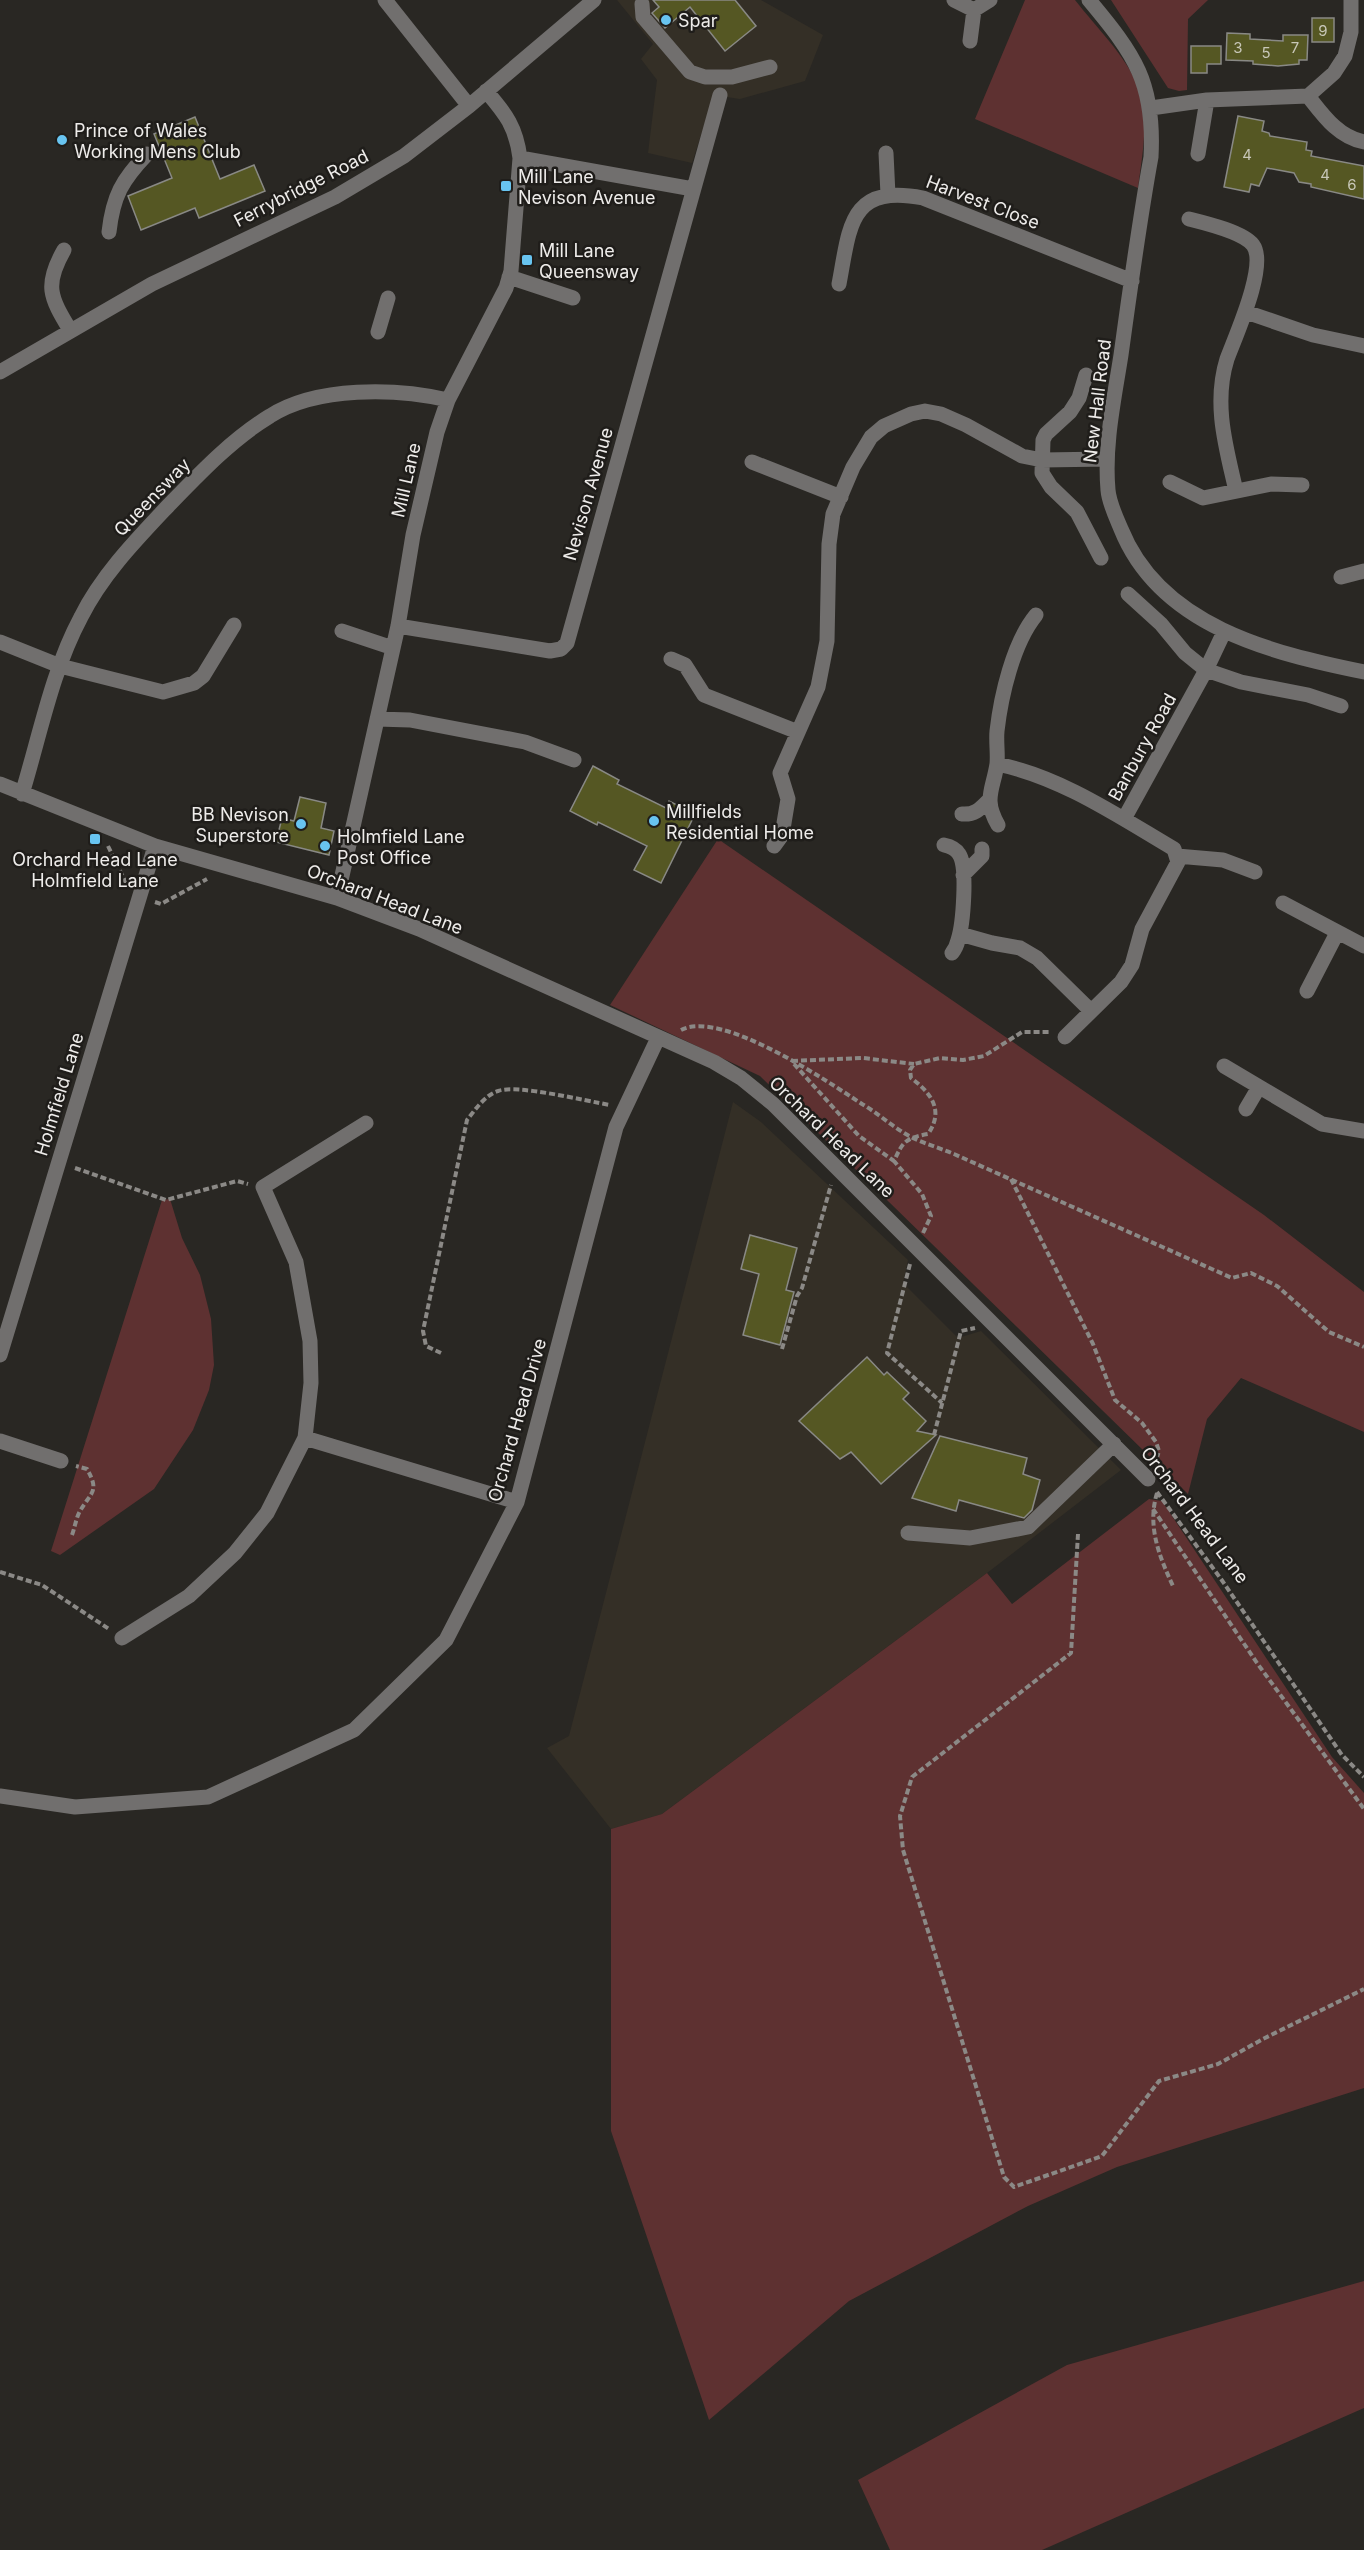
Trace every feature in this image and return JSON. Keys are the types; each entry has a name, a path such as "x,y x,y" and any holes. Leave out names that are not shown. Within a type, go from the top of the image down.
{"street":[{"path":"385,0 469,106"},
{"name":"Ferrybridge Road","path":"0,372 152,284 335,197 404,156 469,106 594,0"},
{"path":"954,0 974,10"},
{"path":"974,10 990,0"},
{"name":"New Hall Road","path":"1089,0 1116,32 1140,69 1151,108 1153,129 1151,157 1107,459 1108,493 1127,544 1151,580 1171,598 1224,632 1283,653 1364,672"},
{"path":"1151,108 1207,100 1308,96 1334,73 1345,56 1351,32 1351,0"},
{"path":"642,1 643,17 690,72 705,77 732,77 770,67"},
{"path":"970,41 974,10"},
{"name":"Mill Lane","path":"337,898 398,626 427,472 448,400 509,277 515,249 520,158 518,140 511,122 486,91"},
{"name":"Nevison Avenue","path":"398,626 550,651 561,649 567,643 720,95"},
{"path":"1308,96 1330,124 1357,141 1364,142"},
{"path":"1198,154 1207,100"},
{"path":"886,153 888,195"},
{"path":"109,232 111,207 119,189 130,172 147,154"},
{"path":"520,158 693,189"},
{"name":"Harvest Close","path":"838,284 850,228 857,211 869,202 888,195 900,194 923,198 1132,281"},
{"path":"1189,219 1243,237 1253,245 1257,259 1255,278 1246,312 1226,362 1221,384 1220,405 1223,433 1236,491"},
{"path":"64,250 54,266 50,284 53,302 70,330"},
{"path":"509,277 573,298"},
{"path":"378,332 388,298"},
{"path":"1246,312 1313,335 1364,346"},
{"path":"1086,375 1079,398 1070,412 1046,434 1042,473 1077,512 1101,558"},
{"name":"Queensway","path":"22,794 60,666 81,616 106,577 138,537 190,484 241,437 272,414 307,401 355,393 393,391 448,400"},
{"path":"774,846 784,829 788,799 780,773 818,687 827,641 833,514 853,467 872,437 884,426 911,414 925,411 941,414 966,425 1022,456 1042,460 1107,459"},
{"path":"752,462 841,497"},
{"path":"1170,482 1203,498 1271,484 1302,484"},
{"path":"1341,577 1364,571"},
{"path":"1128,594 1161,624 1185,653 1206,670 1241,682 1308,695 1341,706"},
{"path":"998,825 990,812 989,800 997,764 997,731 1011,667 1022,636 1036,615"},
{"path":"0,642 60,666 163,692 194,683 203,676 234,625"},
{"path":"342,631 393,648"},
{"name":"Banbury Road","path":"1177,856 1174,849 1124,819 1206,670 1224,632"},
{"path":"671,659 685,665 704,695 798,732"},
{"path":"377,719 410,720 525,742 574,760"},
{"path":"997,764 1038,774 1124,819"},
{"name":"Orchard Head Lane","path":"0,784 155,846 337,898 419,929 714,1062 741,1078 773,1104 1148,1479"},
{"path":"962,814 979,811 989,800"},
{"path":"944,845 950,846 959,854 963,875 960,934 958,944 952,953"},
{"name":"Holmfield Lane","path":"1,1348 155,846"},
{"path":"963,875 982,856 982,849"},
{"path":"1065,1037 1120,982 1132,965 1142,929 1173,875 1178,862 1177,856 1223,860 1255,872"},
{"path":"1283,903 1364,946"},
{"path":"1307,991 1337,933"},
{"path":"960,934 1020,948 1037,958 1090,1011"},
{"name":"Orchard Head Drive","path":"0,1796 75,1807 208,1797 354,1730 446,1640 517,1502 616,1127 665,1041"},
{"path":"1224,1066 1322,1124 1364,1131"},
{"path":"1246,1109 1259,1087"},
{"path":"122,1638 189,1596 235,1553 267,1513 305,1438 311,1383 310,1341 296,1262 263,1187 366,1123"},
{"path":"305,1438 517,1502"},
{"path":"0,1441 61,1461"},
{"path":"908,1533 970,1538 1028,1527 1114,1444"}],"path":[{"path":"665,1041 689,1026 705,1026 749,1038 862,1103 911,1137 1232,1278 1251,1273 1277,1286 1329,1332 1364,1347"},
{"path":"792,1061 863,1058 914,1064 940,1058 963,1060 984,1056 1022,1032 1046,1030 1065,1037"},
{"path":"792,1061 859,1136 894,1161 922,1194 931,1216 915,1246 887,1353 942,1403"},
{"path":"894,1161 900,1146 911,1137 928,1134 934,1126 935,1111 928,1091 910,1078 910,1070 914,1064"},
{"path":"441,1353 426,1346 423,1331 467,1120 479,1104 497,1091 517,1090 625,1108"},
{"path":"58,1162 166,1200 237,1181 263,1187"},
{"path":"782,1349 797,1296 802,1288 836,1167"},
{"path":"1011,1179 1093,1344 1115,1400 1142,1423 1156,1442 1159,1451 1148,1479"},
{"path":"933,1435 962,1331 993,1323"},
{"path":"61,1461 87,1469 94,1481 94,1490 79,1513 72,1535"},
{"name":"Orchard Head Lane","path":"1148,1479 1342,1755 1364,1777"},
{"path":"1158,1492 1153,1509 1152,1527 1162,1564 1173,1586"},
{"path":"1153,1509 1257,1663 1364,1809"},
{"path":"1078,1534 1071,1653 912,1777 900,1816 903,1850 1004,2177 1014,2187 1102,2156 1159,2081 1218,2064 1364,1989"},
{"path":"0,1572 42,1585 122,1638"}],"shaded area":[{"path":"617,0 761,0 823,35 805,81 740,99 714,95 692,163 648,153 657,80 641,59 653,44"},
{"path":"1025,0 1075,0 1126,63 1138,86 1144,111 1143,150 1138,188 975,119"},
{"path":"1111,0 1208,0 1188,19 1187,90 1179,91 1168,88"},
{"path":"718,839 1264,1215 1364,1292 1364,1432 1241,1378 1207,1419 1188,1494 760,1076 610,1005"},
{"path":"733,1102 761,1122 908,1260 903,1283 958,1338 981,1331 1121,1470 987,1573 662,1814 611,1829 547,1748 569,1736"},
{"path":"170,1199 182,1238 200,1275 211,1319 214,1365 209,1390 193,1430 154,1489 60,1555 51,1551 162,1200"},
{"path":"1149,1499 1162,1501 1332,1757 1364,1793 1364,2088 1117,2167 1028,2206 849,2301 709,2420 611,2131 611,1829 662,1814 987,1573 1012,1604"},
{"path":"1364,2281 1364,2408 1042,2550 890,2550 858,2480 1067,2365"}],"building":[{"path":"653,0 735,0 756,26 725,51 690,7 665,28 652,13 659,7"},
{"path":"1312,18 1334,18 1334,42 1312,42"},
{"path":"1227,33 1250,34 1250,39 1283,41 1283,35 1308,35 1307,60 1299,60 1299,64 1278,66 1253,64 1253,61 1226,60"},
{"path":"1191,46 1221,46 1221,64 1207,64 1207,73 1191,73"},
{"path":"1238,116 1264,121 1262,131 1269,133 1270,136 1307,142 1306,150 1312,151 1311,156 1364,166 1364,199 1311,187 1311,184 1299,182 1294,173 1267,168 1259,186 1251,184 1249,192 1224,187"},
{"path":"195,117 220,179 254,165 265,191 199,218 195,208 141,230 128,196 172,178 154,134"},
{"name":"Millfields Residential Home","path":"593,766 619,780 617,784 666,808 669,801 695,814 661,883 634,870 647,846 570,811"},
{"name":"BB Nevison Superstore","path":"300,797 326,803 321,828 334,831 329,855 276,842 282,818 294,821"},
{"path":"750,1235 797,1248 786,1290 794,1292 780,1345 743,1335 759,1274 741,1269"},
{"path":"867,1357 884,1375 887,1372 909,1393 903,1399 926,1421 917,1431 936,1435 881,1484 851,1452 840,1459 799,1421"},
{"path":"940,1436 1027,1458 1023,1474 1040,1480 1032,1510 1024,1518 959,1500 956,1511 912,1498"}],"place":[{"name":"Spar","path":"666,20"},
{"name":"Prince of Wales Working Mens Club","path":"62,140"},
{"name":"Mill Lane Nevison Avenue","path":"506,186"},
{"name":"Mill Lane Queensway","path":"527,260"},
{"name":"Millfields Residential Home","path":"654,821"},
{"name":"BB Nevison Superstore","path":"301,824"},
{"name":"Orchard Head Lane Holmfield Lane","path":"95,839"},
{"name":"Holmfield Lane Post Office","path":"325,846"}]}
